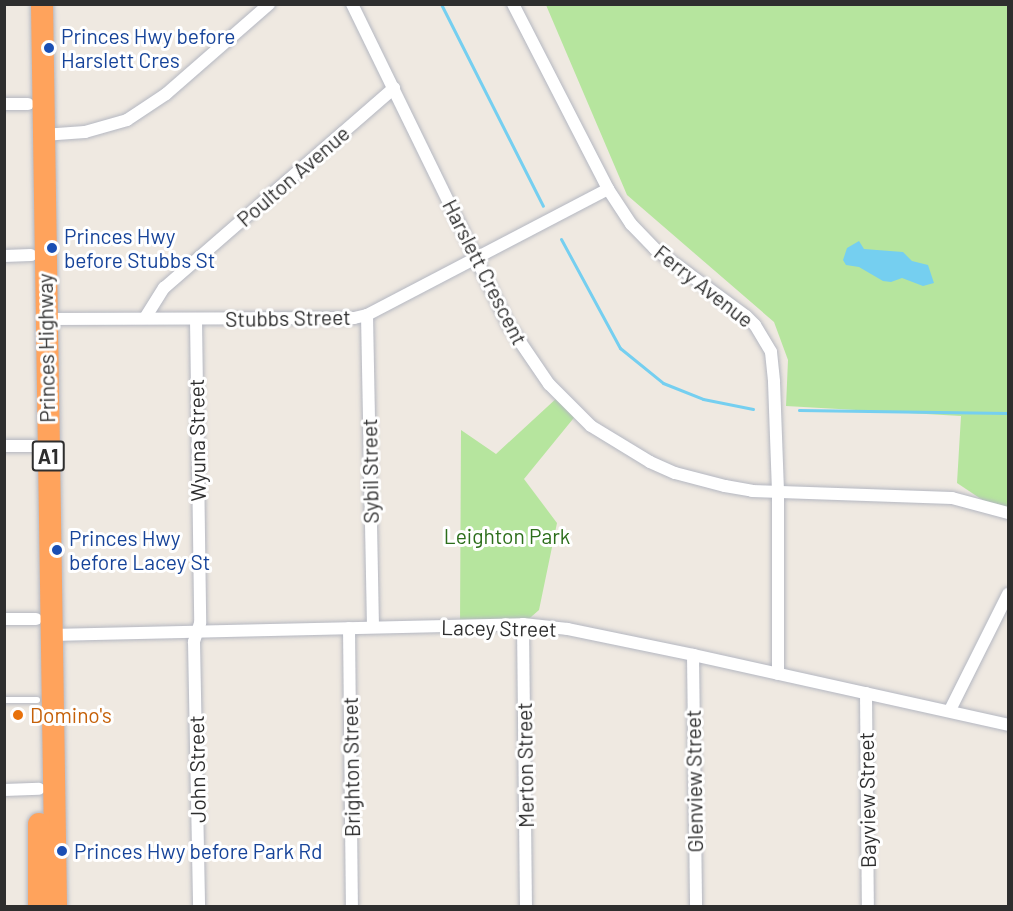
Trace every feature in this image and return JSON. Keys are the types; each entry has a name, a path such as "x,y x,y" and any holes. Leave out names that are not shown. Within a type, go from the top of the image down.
{"highway":[{"name":"Princes Highway","path":"27,4 33,446 44,627 56,906"},
{"name":"Princes Highway","path":"39,906 38,700 44,627 46,319 42,4"}],"street":[{"path":"44,135 85,132 127,120 166,94 268,4"},
{"name":"Harslett Crescent","path":"352,4 522,348 559,396 591,426 629,451 675,473 725,486 778,492 952,498 1008,513"},
{"name":"Ferry Avenue","path":"513,4 608,189 641,236 746,316 765,339 773,367 778,492 778,674"},
{"name":"Poulton Avenue","path":"145,318 164,288 394,88"},
{"path":"4,104 28,104"},
{"name":"Stubbs Street","path":"46,319 340,319 367,315 608,189"},
{"path":"4,256 31,255"},
{"name":"Sybil Street","path":"367,315 373,627"},
{"name":"Wyuna Street","path":"196,319 200,623 197,632"},
{"path":"4,446 33,446"},
{"path":"950,710 1008,594"},
{"name":"Lacey Street","path":"4,619 44,627 197,632 523,624 568,629 693,655 950,710 1008,725"},
{"name":"Merton Street","path":"523,624 526,906"},
{"name":"Brighton Street","path":"349,628 352,906"},
{"name":"John Street","path":"197,632 194,642 199,906"},
{"name":"Glenview Street","path":"693,655 696,906"},
{"name":"Bayview Street","path":"866,693 868,906"},
{"path":"4,790 39,789"}],"lane":[{"path":"4,699 38,700"}],"green space":[{"path":"546,5 1008,5 1008,517 957,483 961,416 786,406 788,360 774,322 627,195"},
{"name":"Leighton Park","path":"559,396 577,414 524,479 557,523 539,610 523,624 460,626 461,430 496,454"}],"water":[{"path":"859,241 864,249 903,252 912,261 928,265 934,283 923,286 902,278 891,282 883,281 859,267 846,265 843,260 847,248"}],"waterway":[{"path":"441,4 543,206"},
{"path":"561,239 620,348 663,383 703,399 753,409"},
{"path":"799,410 1008,413"}],"place":[{"name":"Princes Hwy before Harslett Cres","path":"49,48"},
{"name":"Princes Hwy before Stubbs St","path":"52,248"},
{"name":"Princes Hwy before Lacey St","path":"57,550"},
{"name":"Domino's","path":"18,715"},
{"name":"Princes Hwy before Park Rd","path":"62,851"}]}
